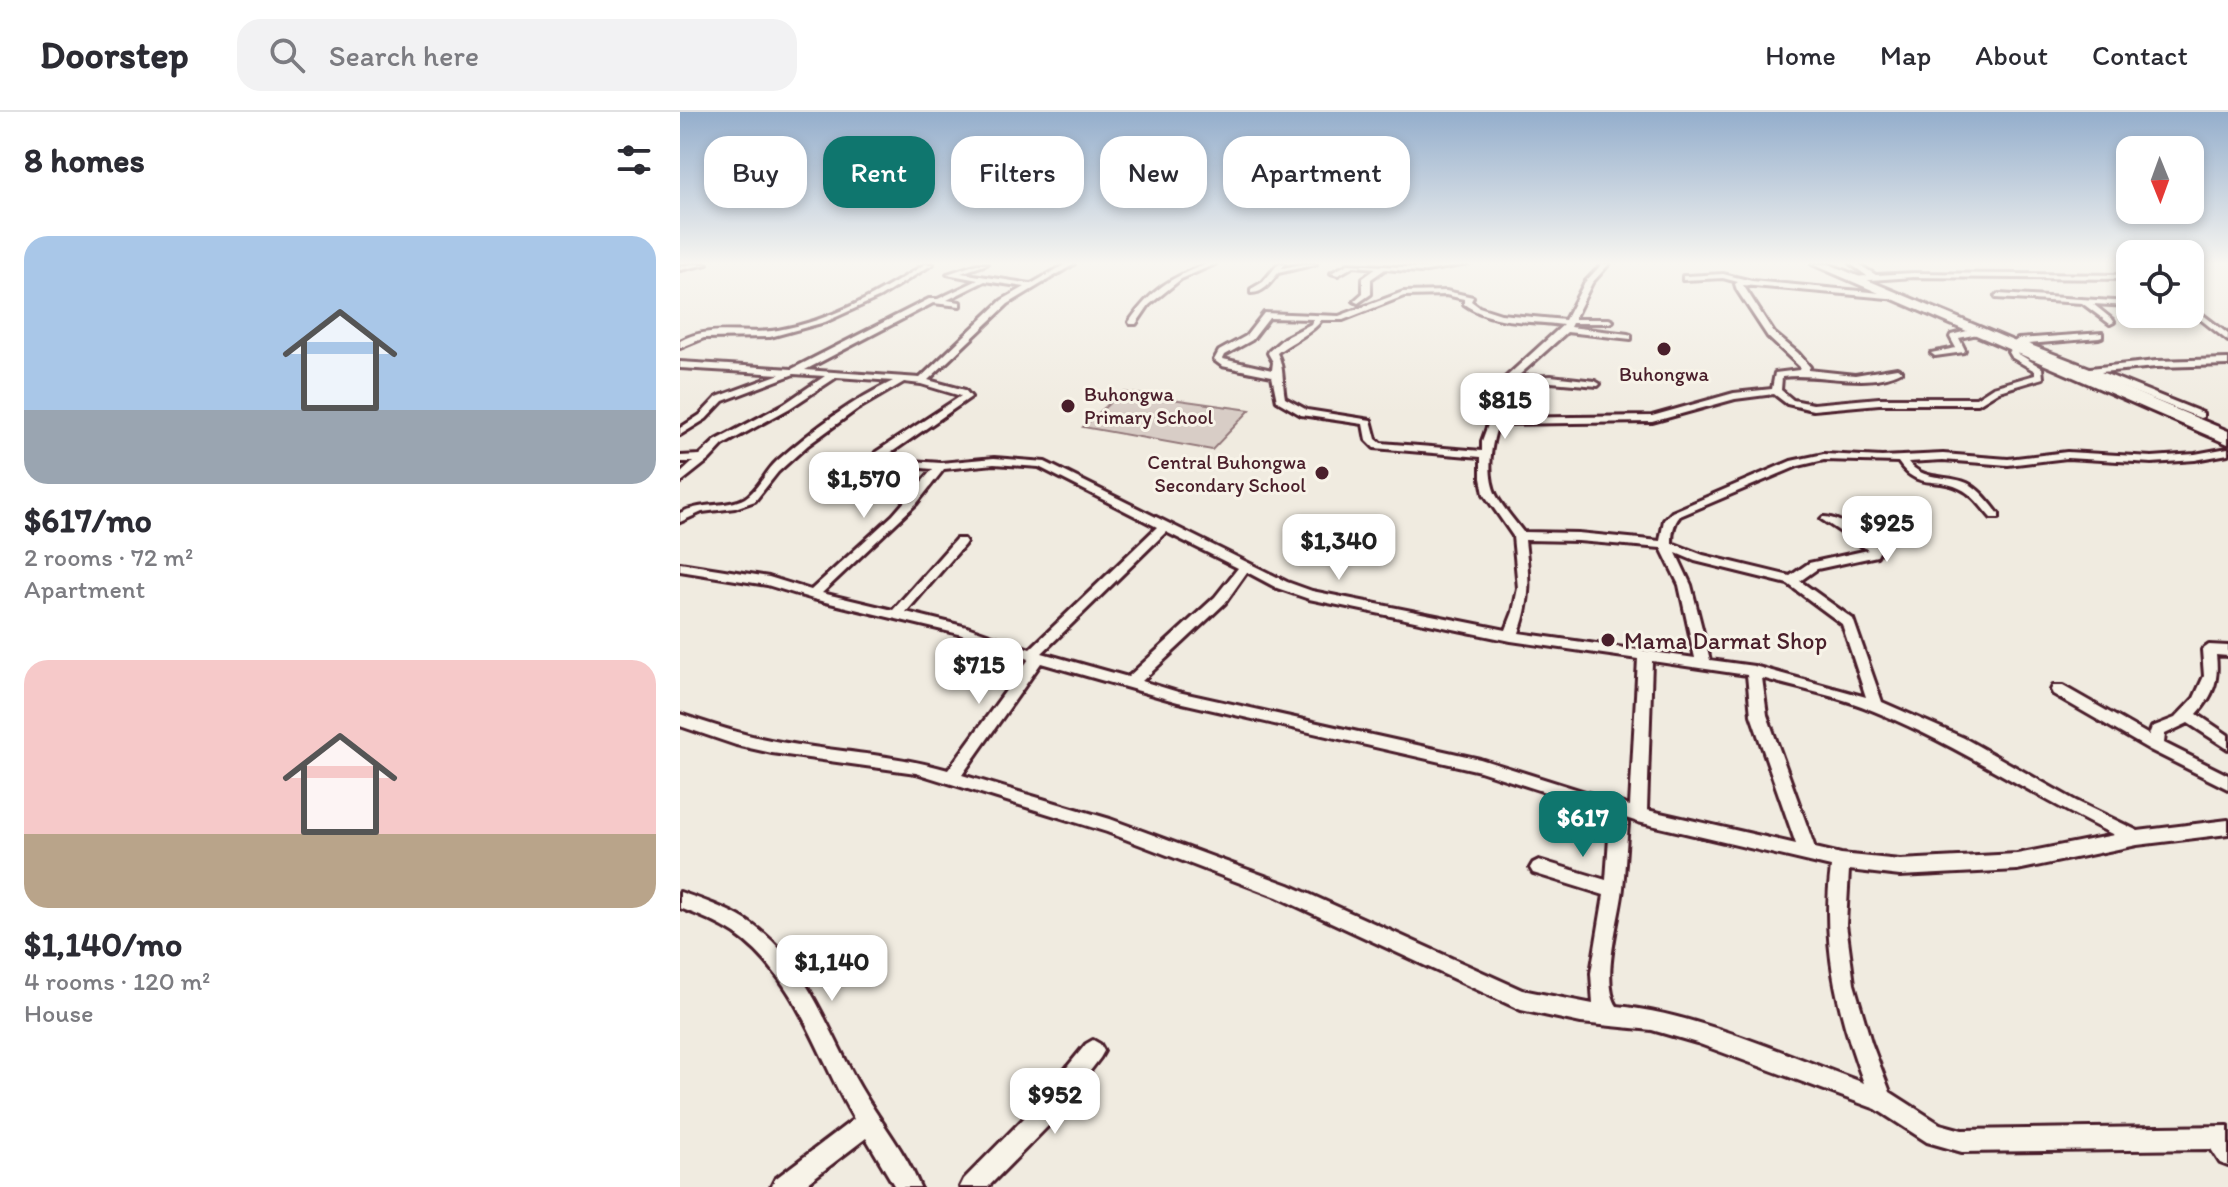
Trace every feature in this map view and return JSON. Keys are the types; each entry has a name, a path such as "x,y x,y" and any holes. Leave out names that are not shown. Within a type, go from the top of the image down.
{"highway":[{"path":"1939,314 2228,438"}],"street":[{"path":"680,345 699,335 775,334 840,314"},
{"path":"680,432 703,417 720,399 795,371 905,314"},
{"path":"922,381 991,314"},
{"path":"1133,322 1138,314"},
{"path":"1276,374 1218,360 1222,353 1249,338 1267,315 1348,317 1355,314"},
{"path":"1495,314 1568,324 1628,337"},
{"path":"1511,636 1520,612 1524,588 1519,536 1490,494 1486,454 1508,380 1568,324 1573,314"},
{"path":"1757,314 1771,335 1804,365 1806,369 1802,372"},
{"path":"2100,314 2110,322"},
{"path":"1318,317 1315,325 1287,340 1272,353 1277,362 1278,395 1288,406 1311,415 1367,422 1371,440 1378,446 1486,454"},
{"path":"2204,318 2228,338"},
{"path":"1568,324 1609,321"},
{"path":"1935,353 1961,350 1954,337 1979,331"},
{"path":"2015,345 2099,335"},
{"path":"1494,421 1652,419 1734,396 1776,391 1790,402 1813,407 1879,401 1978,401 1996,389 2040,376 2039,370 2014,355 2015,345"},
{"path":"2015,345 2200,415"},
{"path":"2088,371 2156,364 2228,362"},
{"path":"680,365 903,379 962,392 966,397 897,442 877,459 886,465 941,466 994,461 1041,464 1282,585 1309,595 1511,636 1754,671 1876,705 1958,742 2070,806 2137,838"},
{"path":"1776,391 1779,374 1802,372 1855,378 1897,371"},
{"path":"680,480 719,443 787,406 835,374"},
{"path":"680,518 701,507 736,504 751,499 785,459 876,393 903,379"},
{"path":"1508,380 1551,379 1595,384"},
{"path":"1703,662 1685,585 1666,545 1670,520 1676,514 1795,463 1824,457 1943,457 2008,462 2067,455 2152,460 2228,451"},
{"path":"680,459 705,458"},
{"path":"1901,459 1909,471 1920,479 1964,485 1995,516"},
{"path":"813,595 914,499 941,466"},
{"path":"1792,581 1813,566 1855,558 1874,550 1827,519"},
{"path":"951,778 1035,656 1165,526"},
{"path":"1519,536 1578,537 1666,545 1710,561 1792,581 1848,622 1876,705"},
{"path":"897,614 960,542"},
{"path":"1132,682 1220,600 1246,565"},
{"path":"680,567 747,576 962,630 1035,656 1193,701 1480,765 1638,815 1841,862 1900,868 2017,862 2137,838 2228,827"},
{"path":"2156,746 2157,731 2174,726 2188,716 2207,687 2211,676 2209,650 2228,651"},
{"path":"1638,815 1645,655"},
{"path":"1754,671 1759,715 1808,854"},
{"path":"2058,690 2156,746 2228,782"},
{"path":"2188,716 2228,743"},
{"path":"680,720 736,739 772,747 916,767 1110,826 1270,886 1521,1000 1581,1013 1652,1020 1697,1033 1882,1100 1935,1134 1962,1141 2224,1143"},
{"path":"1610,1014 1601,1000 1601,973 1614,890 1619,824"},
{"path":"1841,862 1837,887 1839,967 1853,1028 1882,1100"},
{"path":"1539,868 1614,890"},
{"path":"680,900 704,907 744,928 782,964 814,1017 847,1085 908,1187"},
{"path":"972,1187 1040,1118 1093,1051"},
{"path":"783,1187 869,1121"}],"shaded area":[{"path":"1122,392 1250,410 1212,450 1083,427"}],"place":[{"name":"Buhongwa","path":"1664,349"},
{"name":"Buhongwa Primary School","path":"1068,406"},
{"name":"Central Buhongwa Secondary School","path":"1322,473"},
{"name":"Mama Darmat Shop","path":"1608,640"}]}
